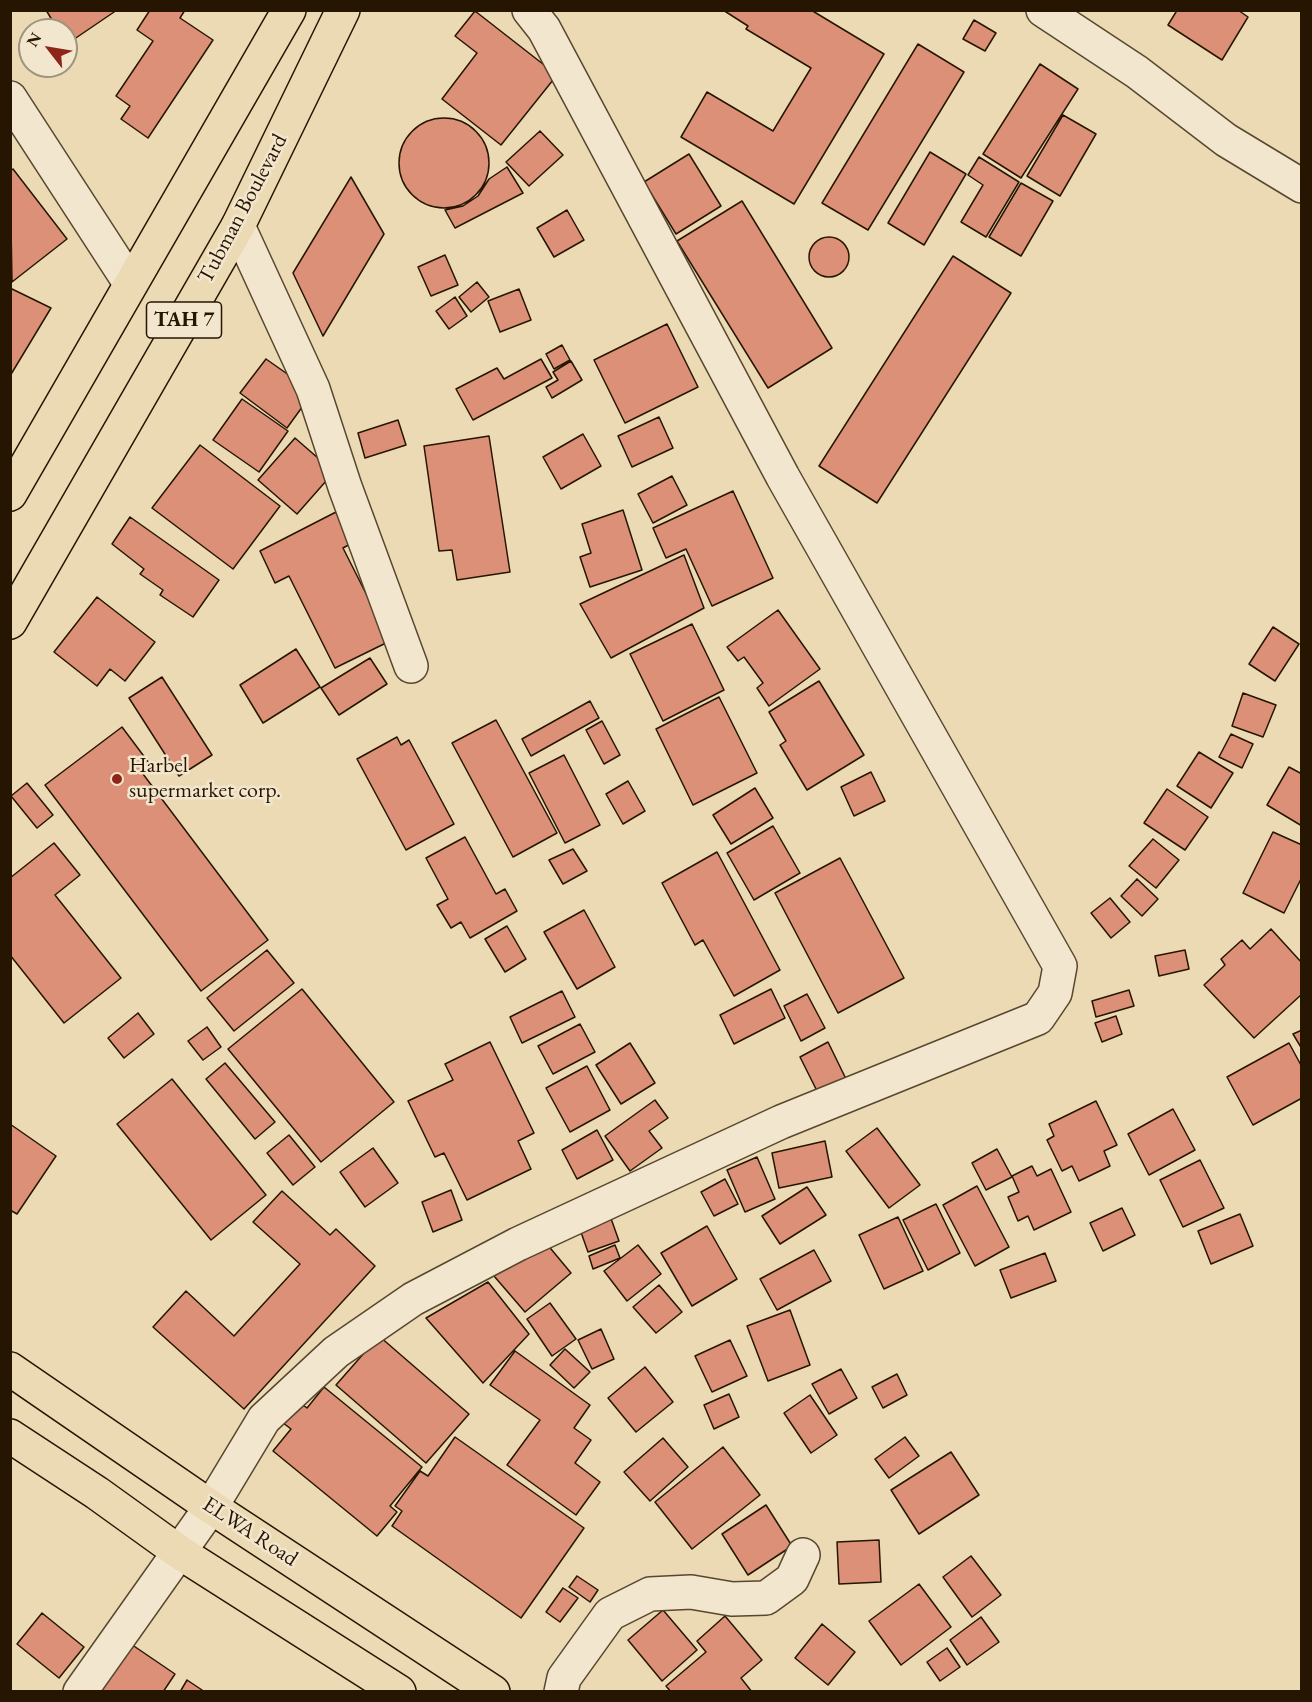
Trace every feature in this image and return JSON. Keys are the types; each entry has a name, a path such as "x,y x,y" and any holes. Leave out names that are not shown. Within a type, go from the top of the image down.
{"main road":[{"name":"TAH 7","path":"10,494 289,10"},
{"name":"Tubman Boulevard","path":"10,622 238,226 343,10"},
{"name":"ELWA Road","path":"10,1369 211,1507 493,1692"},
{"path":"10,1436 97,1493 179,1552 399,1692"}],"street":[{"path":"80,1692 211,1507 264,1419 336,1352 413,1299 518,1244 781,1122 1038,1018 1055,993 1060,966 783,477 544,29 529,10"},
{"path":"1043,10 1137,72 1226,140 1302,186"},
{"path":"10,98 130,283"},
{"path":"238,226 313,389 345,487 411,666"},
{"path":"561,1692 564,1678 610,1614 650,1594 692,1592 732,1599 766,1598 792,1579 803,1555"}],"building":[{"path":"46,10 117,10 78,37 78,18 51,18"},
{"path":"150,10 185,10 180,18 213,40 148,138 121,119 130,106 116,96 153,41 137,30"},
{"path":"723,10 811,10 884,54 794,204 681,137 707,92 773,131 811,68 746,29 748,26"},
{"path":"1173,10 1238,10 1248,17 1222,60 1168,25 1176,12"},
{"path":"475,11 557,75 501,145 442,99 477,53 455,36"},
{"path":"974,20 996,33 985,51 963,39"},
{"path":"918,44 964,72 868,230 822,203"},
{"path":"1040,64 1078,89 1021,178 983,154"},
{"path":"1063,115 1096,134 1060,196 1027,176"},
{"path":"444,118 461,122 476,131 485,146 489,163 485,180 476,195 461,204 444,208 427,204 412,195 403,180 399,163 403,146 412,131 427,122"},
{"path":"540,131 563,155 529,186 506,162"},
{"path":"930,152 966,174 924,245 888,223"},
{"path":"689,154 721,206 676,234 644,182"},
{"path":"979,157 1019,182 986,237 961,222 983,185 968,175"},
{"path":"507,167 523,193 455,228 445,210 463,206 478,196 489,179"},
{"path":"13,169 67,239 12,282 10,171"},
{"path":"351,177 384,234 323,336 293,273"},
{"path":"1021,183 1053,201 1021,256 989,237"},
{"path":"742,201 832,348 768,388 677,241"},
{"path":"567,210 584,240 554,257 537,228"},
{"path":"829,237 843,243 849,257 843,271 829,277 815,271 809,257 815,243"},
{"path":"445,255 458,285 431,296 418,267"},
{"path":"953,256 1011,293 877,503 819,466"},
{"path":"477,282 489,297 471,312 459,297"},
{"path":"10,288 51,308 10,376"},
{"path":"519,289 531,320 500,332 488,301"},
{"path":"455,297 467,316 449,329 436,311"},
{"path":"667,324 698,387 625,423 594,360"},
{"path":"562,345 570,360 554,369 546,354"},
{"path":"266,359 313,392 287,428 240,393"},
{"path":"541,359 552,378 473,420 456,389 497,368 504,379"},
{"path":"571,361 582,380 552,398 546,387 558,380 553,372"},
{"path":"242,399 288,431 259,472 213,440"},
{"path":"659,417 673,448 632,467 618,436"},
{"path":"398,420 406,445 365,458 358,433"},
{"path":"583,434 601,466 561,489 543,457"},
{"path":"489,436 510,572 457,580 452,550 439,551 424,446"},
{"path":"295,438 334,472 297,514 258,480"},
{"path":"200,445 280,506 233,569 152,508"},
{"path":"672,476 687,505 653,523 638,494"},
{"path":"733,491 773,578 712,606 686,549 666,558 653,528"},
{"path":"623,510 642,570 590,587 580,557 591,553 582,524"},
{"path":"336,512 352,543 343,548 390,641 335,668 289,576 275,583 260,551"},
{"path":"130,517 219,580 193,617 160,595 163,590 140,574 144,569 112,544"},
{"path":"684,555 704,608 611,658 580,604"},
{"path":"97,597 155,642 125,681 110,669 97,686 54,652"},
{"path":"778,610 820,669 769,706 757,688 763,683 744,657 738,661 727,647"},
{"path":"692,624 724,690 663,721 630,654"},
{"path":"1273,627 1299,644 1275,681 1249,664"},
{"path":"296,649 320,687 263,723 240,685"},
{"path":"370,658 387,684 339,715 321,688"},
{"path":"162,677 212,755 179,776 129,698"},
{"path":"819,681 864,755 807,790 780,745 786,741 769,712"},
{"path":"1243,693 1276,705 1263,737 1232,726"},
{"path":"719,697 757,773 693,805 656,729"},
{"path":"590,701 599,718 531,756 522,739"},
{"path":"496,720 557,833 513,857 452,743"},
{"path":"602,721 620,755 604,764 586,730"},
{"path":"122,727 149,763 140,770 268,940 201,991 45,785"},
{"path":"1231,734 1253,744 1242,768 1219,757"},
{"path":"397,737 401,745 409,740 454,824 406,850 357,759"},
{"path":"1199,752 1233,773 1211,808 1177,786"},
{"path":"564,755 600,825 565,843 529,773"},
{"path":"1289,767 1302,774 1302,826 1267,805"},
{"path":"871,772 885,801 854,816 841,787"},
{"path":"628,781 645,811 623,824 606,794"},
{"path":"27,783 53,815 37,828 11,796"},
{"path":"755,788 773,818 731,844 713,815"},
{"path":"1167,789 1208,817 1185,850 1144,823"},
{"path":"773,826 800,873 754,900 727,853"},
{"path":"1273,832 1302,845 1302,877 1284,913 1243,893"},
{"path":"465,837 496,894 505,889 517,911 470,938 461,922 451,928 437,905 448,899 426,858"},
{"path":"1153,839 1179,860 1156,888 1129,866"},
{"path":"54,843 80,875 55,895 121,978 64,1023 10,955 10,878"},
{"path":"573,849 587,871 563,884 549,860"},
{"path":"717,852 780,970 734,996 703,940 695,945 662,883"},
{"path":"840,858 904,978 838,1013 775,893"},
{"path":"1137,879 1158,899 1142,916 1121,896"},
{"path":"1110,898 1130,922 1111,938 1091,913"},
{"path":"584,910 615,967 577,989 544,932"},
{"path":"507,926 526,959 505,972 485,939"},
{"path":"1271,929 1302,963 1302,994 1254,1038 1204,985 1225,965 1221,959 1242,940 1250,949"},
{"path":"267,950 294,983 234,1031 207,998"},
{"path":"1185,950 1189,969 1159,976 1155,956"},
{"path":"302,989 394,1102 321,1162 228,1049"},
{"path":"771,989 785,1018 734,1044 720,1015"},
{"path":"1129,990 1134,1006 1096,1017 1092,1001"},
{"path":"562,991 575,1017 522,1043 510,1017"},
{"path":"807,994 825,1028 801,1041 784,1006"},
{"path":"138,1013 154,1034 124,1058 108,1038"},
{"path":"1116,1016 1122,1034 1102,1042 1095,1023"},
{"path":"580,1024 595,1052 553,1074 538,1046"},
{"path":"207,1027 221,1047 203,1060 188,1041"},
{"path":"1302,1030 1302,1049 1293,1034"},
{"path":"490,1042 534,1133 518,1141 531,1169 467,1200 444,1153 435,1157 408,1101 453,1080 445,1064"},
{"path":"828,1042 847,1081 819,1095 800,1057"},
{"path":"630,1043 655,1083 621,1104 596,1065"},
{"path":"1289,1043 1302,1067 1302,1098 1253,1125 1227,1077"},
{"path":"225,1063 275,1122 255,1139 206,1079"},
{"path":"587,1066 610,1110 570,1132 546,1088"},
{"path":"172,1079 266,1195 211,1240 117,1124"},
{"path":"655,1100 668,1118 649,1131 662,1148 630,1171 605,1136"},
{"path":"1096,1101 1117,1145 1104,1151 1110,1166 1079,1181 1072,1166 1062,1171 1047,1140 1054,1136 1049,1124"},
{"path":"1173,1109 1195,1150 1149,1175 1128,1134"},
{"path":"10,1124 56,1156 17,1214 10,1210"},
{"path":"877,1128 920,1185 889,1208 846,1151"},
{"path":"597,1130 613,1160 577,1179 562,1150"},
{"path":"289,1135 315,1167 293,1185 267,1153"},
{"path":"825,1141 832,1177 779,1188 772,1153"},
{"path":"373,1148 398,1183 365,1207 340,1172"},
{"path":"997,1149 1012,1177 986,1190 972,1163"},
{"path":"757,1157 775,1199 745,1212 727,1170"},
{"path":"1200,1160 1224,1208 1183,1227 1160,1180"},
{"path":"1032,1166 1037,1176 1051,1169 1071,1212 1034,1230 1028,1216 1018,1221 1008,1197 1019,1192 1012,1176"},
{"path":"725,1179 738,1204 714,1216 701,1192"},
{"path":"977,1186 1009,1247 975,1266 943,1205"},
{"path":"807,1187 826,1215 780,1244 762,1216"},
{"path":"451,1190 462,1220 433,1232 422,1202"},
{"path":"282,1191 330,1235 336,1229 375,1266 244,1409 153,1327 186,1291 234,1336 300,1264 253,1222"},
{"path":"936,1204 960,1253 928,1270 903,1220"},
{"path":"1122,1208 1135,1235 1103,1251 1090,1223"},
{"path":"608,1210 619,1241 588,1252 577,1221"},
{"path":"1240,1214 1253,1246 1211,1264 1198,1231"},
{"path":"898,1217 923,1271 884,1289 859,1235"},
{"path":"707,1226 737,1279 692,1306 661,1253"},
{"path":"541,1237 571,1273 525,1312 494,1276"},
{"path":"615,1245 620,1258 593,1269 589,1256"},
{"path":"638,1245 661,1274 627,1301 604,1271"},
{"path":"814,1250 831,1281 777,1310 760,1279"},
{"path":"1045,1253 1056,1281 1011,1298 1000,1270"},
{"path":"488,1282 529,1334 483,1383 426,1318"},
{"path":"659,1285 682,1312 656,1333 633,1307"},
{"path":"550,1303 576,1339 552,1356 527,1319"},
{"path":"790,1310 810,1365 768,1381 747,1326"},
{"path":"601,1329 614,1359 592,1369 578,1340"},
{"path":"379,1336 469,1414 426,1463 336,1385"},
{"path":"730,1340 747,1376 712,1392 695,1356"},
{"path":"565,1349 590,1372 574,1388 550,1365"},
{"path":"515,1351 590,1405 574,1428 591,1440 575,1463 600,1482 576,1515 507,1465 540,1420 490,1385"},
{"path":"645,1367 673,1402 636,1432 608,1398"},
{"path":"841,1369 857,1398 829,1414 812,1384"},
{"path":"897,1374 907,1395 883,1408 872,1387"},
{"path":"324,1387 422,1467 390,1506 397,1512 377,1536 273,1451 291,1429 278,1419 294,1398 307,1408"},
{"path":"729,1394 739,1417 714,1429 704,1405"},
{"path":"810,1395 837,1435 811,1453 784,1413"},
{"path":"455,1437 584,1528 521,1618 392,1526 402,1511 395,1506 420,1471 428,1476"},
{"path":"905,1437 919,1456 889,1478 875,1459"},
{"path":"663,1438 688,1467 650,1501 624,1472"},
{"path":"723,1447 760,1495 692,1549 655,1502"},
{"path":"951,1452 979,1495 919,1534 891,1490"},
{"path":"766,1505 792,1546 748,1575 722,1534"},
{"path":"879,1540 881,1582 839,1584 837,1542"},
{"path":"971,1556 1001,1595 972,1617 943,1577"},
{"path":"577,1576 598,1590 590,1602 569,1587"},
{"path":"919,1584 951,1627 901,1665 869,1621"},
{"path":"563,1588 578,1598 560,1622 546,1612"},
{"path":"663,1610 697,1650 662,1681 628,1640"},
{"path":"42,1613 84,1647 59,1678 17,1644"},
{"path":"725,1616 762,1660 741,1678 752,1692 671,1692 666,1686 706,1652 697,1641"},
{"path":"981,1617 999,1642 967,1665 950,1640"},
{"path":"822,1624 855,1652 828,1685 795,1658"},
{"path":"125,1640 175,1674 163,1692 91,1692"},
{"path":"947,1648 960,1667 940,1681 927,1662"},
{"path":"187,1680 205,1692 180,1692"}],"place":[{"name":"Harbel supermarket corp.","path":"117,779"}]}
